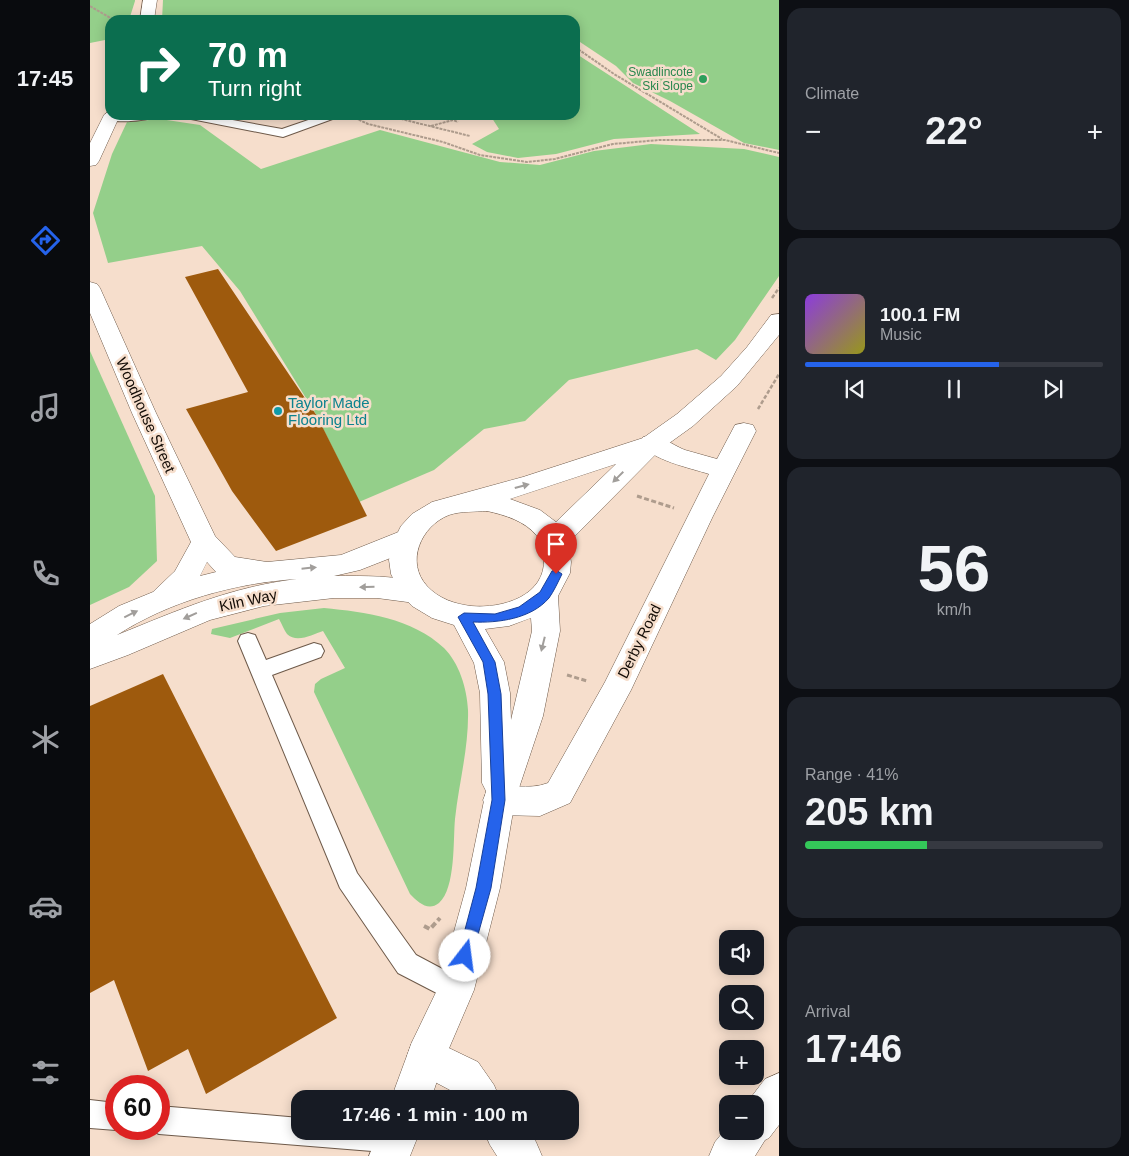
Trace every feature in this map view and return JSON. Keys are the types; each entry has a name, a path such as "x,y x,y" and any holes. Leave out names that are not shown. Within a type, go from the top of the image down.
{"street":[{"path":"148,15 150,0"},
{"path":"90,161 109,120"},
{"name":"Woodhouse Street","path":"90,288 144,413 204,542"},
{"path":"554,540 652,443 685,420 729,382 779,320"},
{"name":"Derby Road","path":"499,800 540,801 559,793 616,690 723,470 749,424"},
{"path":"458,503 487,502 515,508 538,522 554,540 559,559 556,578 544,596 523,611 495,618 464,617 436,608 415,592 404,575 401,556 406,539 418,523 436,510 458,503 528,485 652,443 676,454 723,470"},
{"name":"Kiln Way","path":"90,640 108,625 163,599 267,572 348,564 381,552 406,539"},
{"path":"163,599 184,578 204,542 228,566 267,572"},
{"name":"Kiln Way","path":"90,656 118,648 201,611 266,594 332,588 377,587 415,592"},
{"path":"414,1090 426,1056 456,990 484,888 499,800 528,716 546,631 544,596"},
{"path":"464,617 489,662 494,694 499,800"},
{"path":"426,1056 464,1076 474,1090"},
{"path":"764,1112 779,1093"},
{"path":"510,1140 522,1156"},
{"path":"730,1156 742,1140"}],"lane":[{"path":"213,120 284,133 320,120"},
{"path":"248,642 348,880 407,964 456,990"},
{"path":"260,671 314,651"},
{"path":"90,1114 105,1115"},
{"path":"170,1121 395,1142"}],"path":[{"path":"90,6 105,15"},
{"path":"580,50 652,98 708,130 716,137 779,152"},
{"path":"359,120 368,124 443,142 480,155 527,162 554,159 628,142 725,140"},
{"path":"405,120 470,136"},
{"path":"430,126 454,120 458,122"},
{"path":"749,424 779,374"},
{"path":"634,495 682,510"},
{"path":"560,673 595,683"}],"green space":[{"path":"90,0 135,0 131,15 105,15 105,40 90,43"},
{"name":"Swadlincote Ski Slope","path":"163,0 779,0 779,150 744,143 670,101 633,83 616,66 580,42 580,15 162,15"},
{"path":"580,56 700,134 614,139 556,154 518,158 487,152 472,144 499,129 493,120 580,120"},
{"path":"167,120 200,125 261,169 380,130 500,162 540,165 594,151 651,144 744,149 779,157 779,276 735,340 716,360 697,349 569,380 525,421 484,429 434,470 359,502 317,416 240,291 202,246 108,263 93,213 112,154 127,122"},
{"path":"90,351 155,496 157,561 129,587 90,605"},
{"path":"324,608 387,618 418,630 444,648 454,661 461,676 467,702 468,724 455,819 453,863 444,896 435,906 423,905 410,894 314,692 315,684 321,679 345,668 323,631 300,638 291,637 287,634 279,619 230,638 211,634 212,629 280,613"}],"building":[{"name":"Taylor Made Flooring Ltd","path":"218,269 317,416 367,516 276,551 232,491 186,409 248,392 185,277"},
{"path":"163,674 337,1018 206,1094 188,1049 148,1071 114,980 90,993 90,706"}],"place":[{"name":"Swadlincote Ski Slope","path":"703,79"},
{"name":"Taylor Made Flooring Ltd","path":"278,411"}],"route":[{"path":"465,956 484,888 499,800 494,694 489,662 464,617 495,618 523,611 544,596 556,578 556,574"}]}
